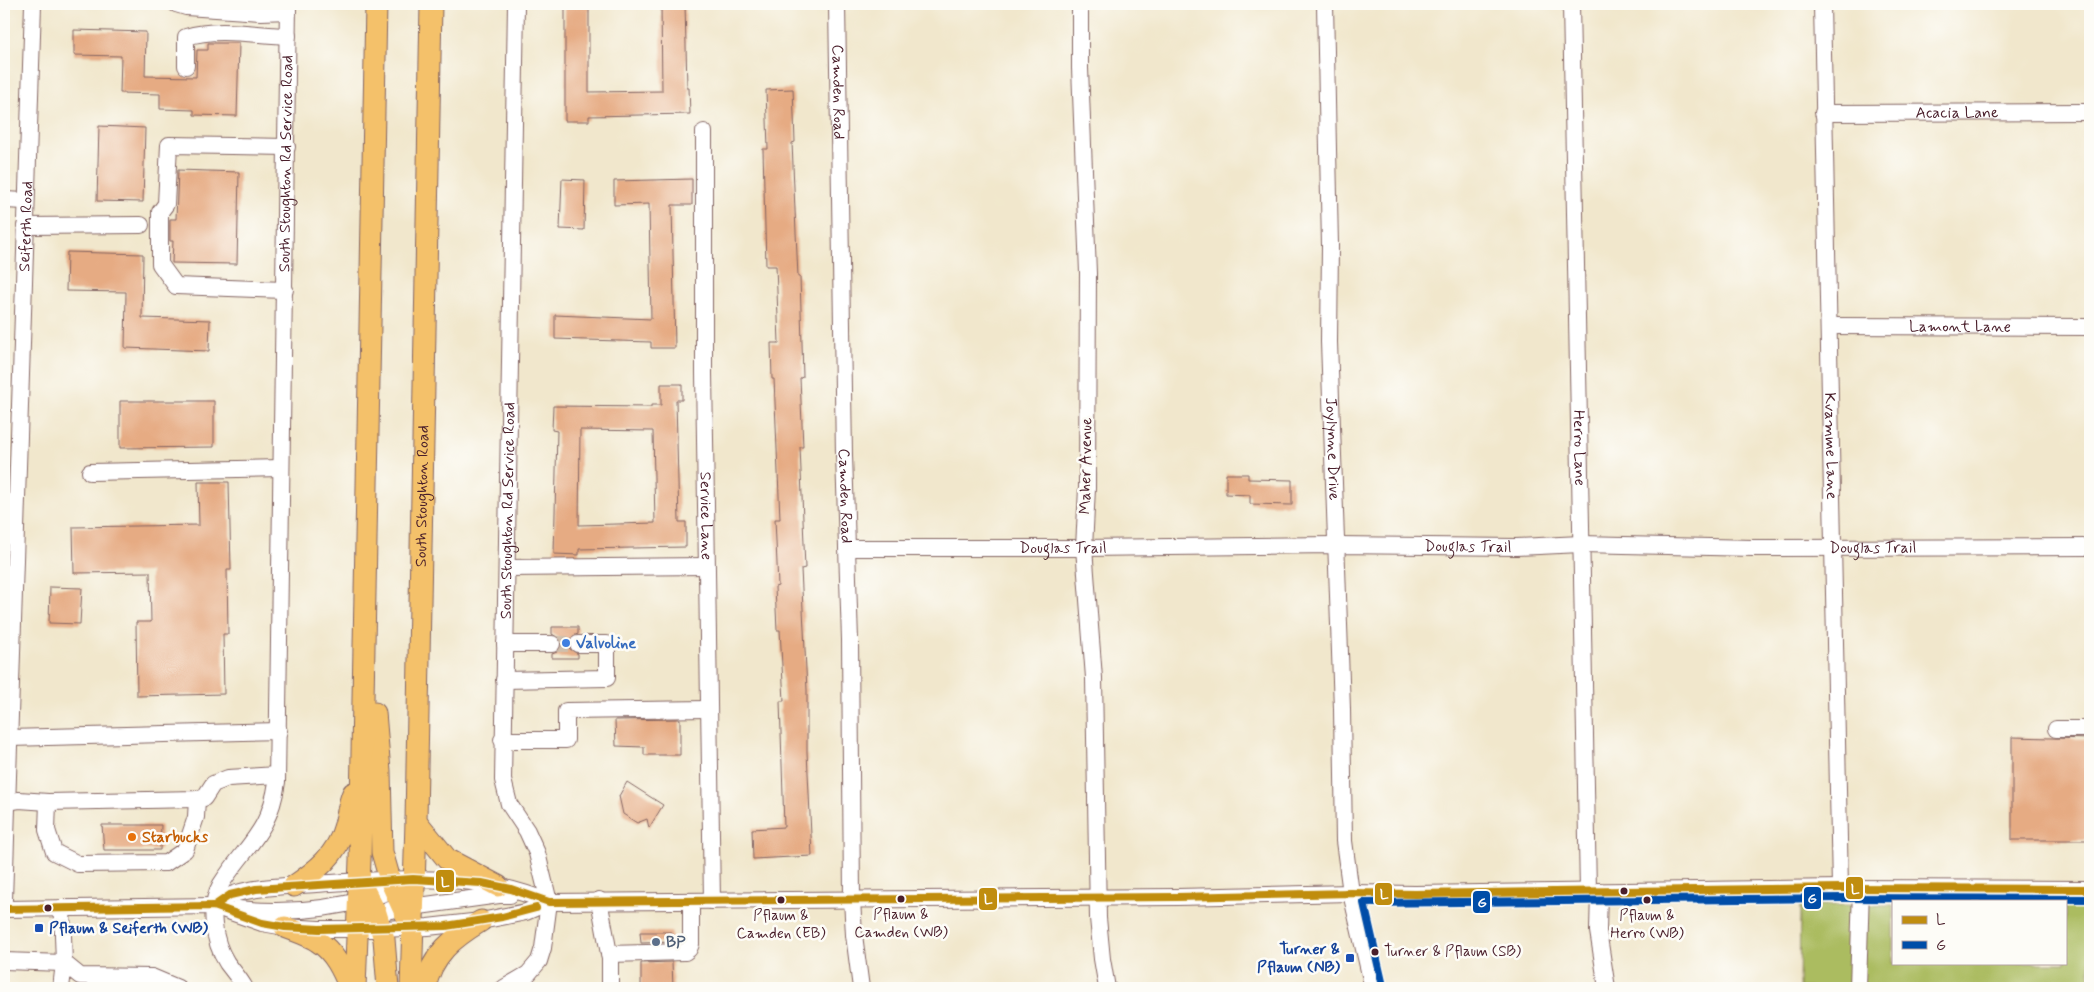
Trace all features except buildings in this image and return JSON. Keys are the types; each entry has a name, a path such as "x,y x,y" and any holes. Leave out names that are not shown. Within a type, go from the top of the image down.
{"main road":[{"path":"376,4 362,781 369,904 384,939 388,988"},
{"name":"South Stoughton Road","path":"400,896 413,880 416,821 431,4"},
{"path":"365,608 380,771 382,852 412,928 411,988"},
{"path":"294,886 319,868 336,848 343,831 352,796 362,781"},
{"path":"416,821 447,859 498,886"},
{"path":"356,988 358,929 369,904"},
{"path":"425,988 430,972 443,949 460,934 481,921"},
{"path":"285,927 317,941 329,951 342,969 350,988"}],"street":[{"name":"Seiferth Road","path":"4,900 9,738 11,449 25,226 32,4"},
{"path":"176,4 186,7 262,12 288,8"},
{"name":"South Stoughton Rd Service Road","path":"504,988 528,974 539,961 543,948 549,902 534,845 509,804 503,780 502,740 507,568 516,4"},
{"name":"Camden Road","path":"837,4 837,97 850,640 852,899 854,936 861,988"},
{"name":"Maher Avenue","path":"1080,4 1080,68 1088,273 1087,488 1084,548 1094,678 1098,898 1102,959 1107,988"},
{"name":"Joylynne Drive","path":"1325,4 1330,246 1329,342 1342,710 1344,841 1351,893 1373,988"},
{"name":"Herro Lane","path":"1571,4 1581,544 1593,891 1607,988"},
{"name":"Kvamme Lane","path":"1822,4 1840,888"},
{"name":"South Stoughton Rd Service Road","path":"245,988 220,948 215,927 214,906 217,893 222,884 267,821 274,798 277,776 279,731 278,581 285,290 288,8"},
{"path":"186,66 186,38 198,34 212,32 288,36"},
{"name":"Acacia Lane","path":"1823,114 2090,112"},
{"name":"Service Lane","path":"704,132 706,566 712,901"},
{"path":"285,290 176,286 160,264 160,212 166,204 169,145 286,147"},
{"path":"4,200 26,201"},
{"path":"25,226 141,225"},
{"name":"Lamont Lane","path":"1830,326 2090,327"},
{"path":"90,472 281,468"},
{"name":"Douglas Trail","path":"847,548 1336,545 1516,547 1581,544 1752,548 2090,547"},
{"path":"507,568 706,566"},
{"path":"505,644 552,644"},
{"path":"504,680 607,678 607,644 578,644"},
{"path":"502,740 566,740 566,711 708,709"},
{"path":"2056,729 2090,729"},
{"path":"9,738 279,731"},
{"path":"7,802 19,800 48,802 197,800 204,798 213,784 228,778 277,776"},
{"path":"48,802 47,830 54,852 78,864 166,863 185,850 196,817 197,800"},
{"path":"413,880 461,881 498,886 549,902"},
{"path":"214,906 222,899 237,893 262,888 294,886 369,904 412,928 481,921 526,912 549,902"},
{"path":"4,909 214,906 279,912 369,904 400,896 499,895 549,902 599,900 1098,898 1351,893 1415,894 1840,888 2090,888"},
{"path":"1858,988 1861,888"},
{"path":"369,904 400,896"},
{"path":"599,900 609,954 610,988"},
{"path":"609,954 685,952 692,944 691,900"},
{"path":"214,906 262,923 285,927 358,929 369,904"},
{"path":"61,988 64,963 62,908"},
{"path":"4,961 64,963 80,982 152,977 178,988"}],"green space":[{"path":"2066,904 2090,904 2090,988 1799,988 1800,905 1892,905 1892,964 2066,964"}],"tunnel":[{"path":"552,644 578,644"}],"transit line":[{"name":"L","path":"214,906 230,895 256,889 413,879 482,883 511,889 549,902 1177,897 1351,893 1415,894 1840,888 2090,889"},
{"name":"G","path":"1383,986 1364,903 1840,898 2090,899"},
{"name":"L","path":"4,909 214,906 262,923 285,927 319,929 446,926 502,917 536,908"}],"place":[{"name":"Valvoline","path":"566,643"},
{"name":"Starbucks","path":"132,837"},
{"name":"Pflaum & Camden (WB)","path":"901,899"},
{"name":"Pflaum & Camden (EB)","path":"781,900"},
{"name":"Pflaum & Herro (WB)","path":"1647,900"},
{"name":"Pflaum & Seiferth (WB)","path":"39,928"},
{"name":"BP","path":"656,942"},
{"name":"Turner & Pflaum (SB)","path":"1375,952"},
{"name":"Turner & Pflaum (NB)","path":"1350,958"}]}
